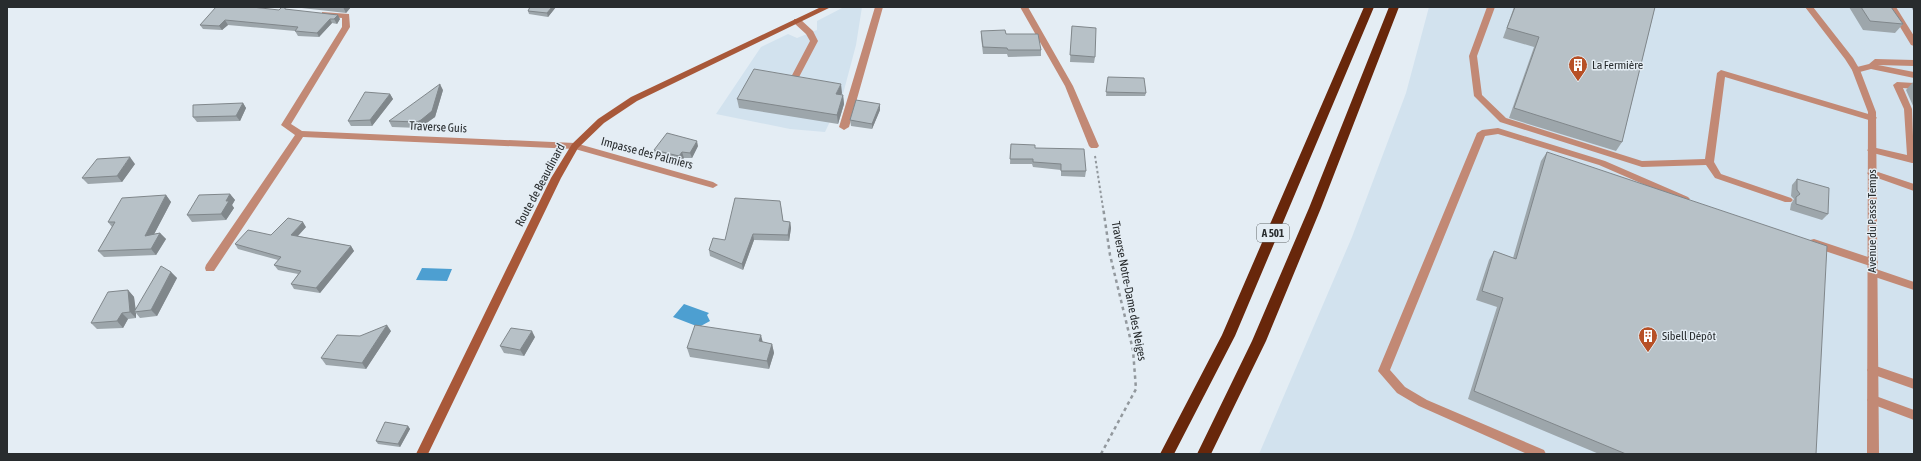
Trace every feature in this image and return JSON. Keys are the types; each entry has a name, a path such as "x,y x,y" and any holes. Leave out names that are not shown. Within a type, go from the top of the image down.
{"highway":[{"name":"A 501","path":"1167,454 1231,329 1369,7"},
{"name":"A 501","path":"1204,454 1259,341 1315,208 1394,7"}],"street":[{"name":"Route de Beaudinard","path":"422,454 556,178 575,146 601,121 634,99 827,7"},
{"path":"844,128 879,7"},
{"path":"1024,7 1069,86 1094,146"},
{"path":"1491,7 1473,56 1478,96 1503,120 1642,164 1709,162"},
{"name":"Avenue du Passe Temps","path":"1809,7 1849,58 1856,70 1872,112 1873,454"},
{"path":"1892,7 1914,43"},
{"path":"210,268 300,134 286,125 346,27 346,16 314,13"},
{"path":"794,79 814,41 810,32 797,21"},
{"path":"1871,66 1875,62 1914,64"},
{"path":"1856,70 1871,66 1914,75"},
{"path":"1788,200 1718,176 1709,162 1721,73 1872,118"},
{"path":"1872,150 1913,163 1908,109 1897,85 1914,86"},
{"path":"1540,454 1423,403 1401,390 1384,371 1482,133 1498,131 1602,163 1697,204"},
{"name":"Traverse Guis","path":"300,134 575,146"},
{"name":"Impasse des Palmiers","path":"575,146 713,185"},
{"path":"1872,173 1914,188"},
{"path":"1807,240 1914,286"},
{"path":"1873,370 1914,384"},
{"path":"1873,400 1914,415"}],"path":[{"name":"Traverse Notre-Dame des Neiges","path":"1094,146 1110,254 1133,350 1136,389 1101,454"}],"shaded area":[{"path":"844,7 862,7 856,45 843,94 825,132 790,129 716,114 761,47 788,34 797,38 817,30 817,21"},
{"path":"1429,7 1914,7 1914,454 1259,454 1352,237 1406,93"}],"water":[{"path":"422,268 452,269 447,281 416,280"},
{"path":"684,304 709,313 707,315 710,321 699,327 673,317"}],"building":[{"path":"216,7 252,7 279,10 282,7 285,7 285,9 338,15 334,19 330,19 317,33 295,31 298,27 225,20 219,26 200,25"},
{"path":"530,7 552,7 547,13 528,11"},
{"name":"La Fermière","path":"1515,7 1655,7 1622,142 1514,108 1539,37 1507,28"},
{"path":"1861,7 1891,7 1903,24 1870,21"},
{"path":"1072,26 1096,28 1095,57 1070,55"},
{"path":"1005,30 1006,34 1038,34 1041,50 1008,50 1007,48 983,47 981,31"},
{"path":"754,69 841,84 836,94 843,95 837,115 737,99"},
{"path":"1108,77 1144,78 1146,93 1106,92"},
{"path":"440,84 432,111 421,120 417,122 389,121"},
{"path":"365,92 390,94 370,120 348,121"},
{"path":"856,100 880,104 872,124 850,120"},
{"path":"243,103 236,116 193,117 193,105"},
{"path":"667,133 697,141 690,153 682,152 679,156 654,150"},
{"path":"1011,144 1035,145 1035,148 1084,149 1086,171 1061,171 1061,164 1033,162 1033,159 1010,159"},
{"name":"Sibell Dépôt","path":"1547,152 1827,246 1816,454 1626,454 1474,391 1503,298 1482,291 1494,251 1516,259"},
{"path":"130,157 117,176 82,178 97,159"},
{"path":"1797,179 1829,188 1828,214 1796,204 1796,197 1800,194 1797,190"},
{"path":"230,194 226,201 229,201 221,214 187,215 199,195"},
{"path":"166,195 145,236 160,233 151,249 98,251 115,222 108,222 122,198"},
{"path":"735,198 780,201 783,221 790,222 788,235 753,234 742,264 709,250 713,238 725,240"},
{"path":"288,218 303,222 291,235 351,246 316,288 291,284 301,271 274,265 281,257 235,244 248,230 271,235"},
{"path":"161,266 171,272 151,310 134,312"},
{"path":"128,290 130,312 122,313 117,321 91,323 108,292"},
{"path":"387,325 362,363 321,358 337,335 360,336"},
{"path":"695,325 761,335 759,341 772,344 767,361 687,348"},
{"path":"511,328 532,331 520,350 500,346"},
{"path":"385,422 408,426 398,444 376,441"}],"place":[{"name":"La Fermière","path":"1578,82"},
{"name":"Sibell Dépôt","path":"1648,353"}]}
